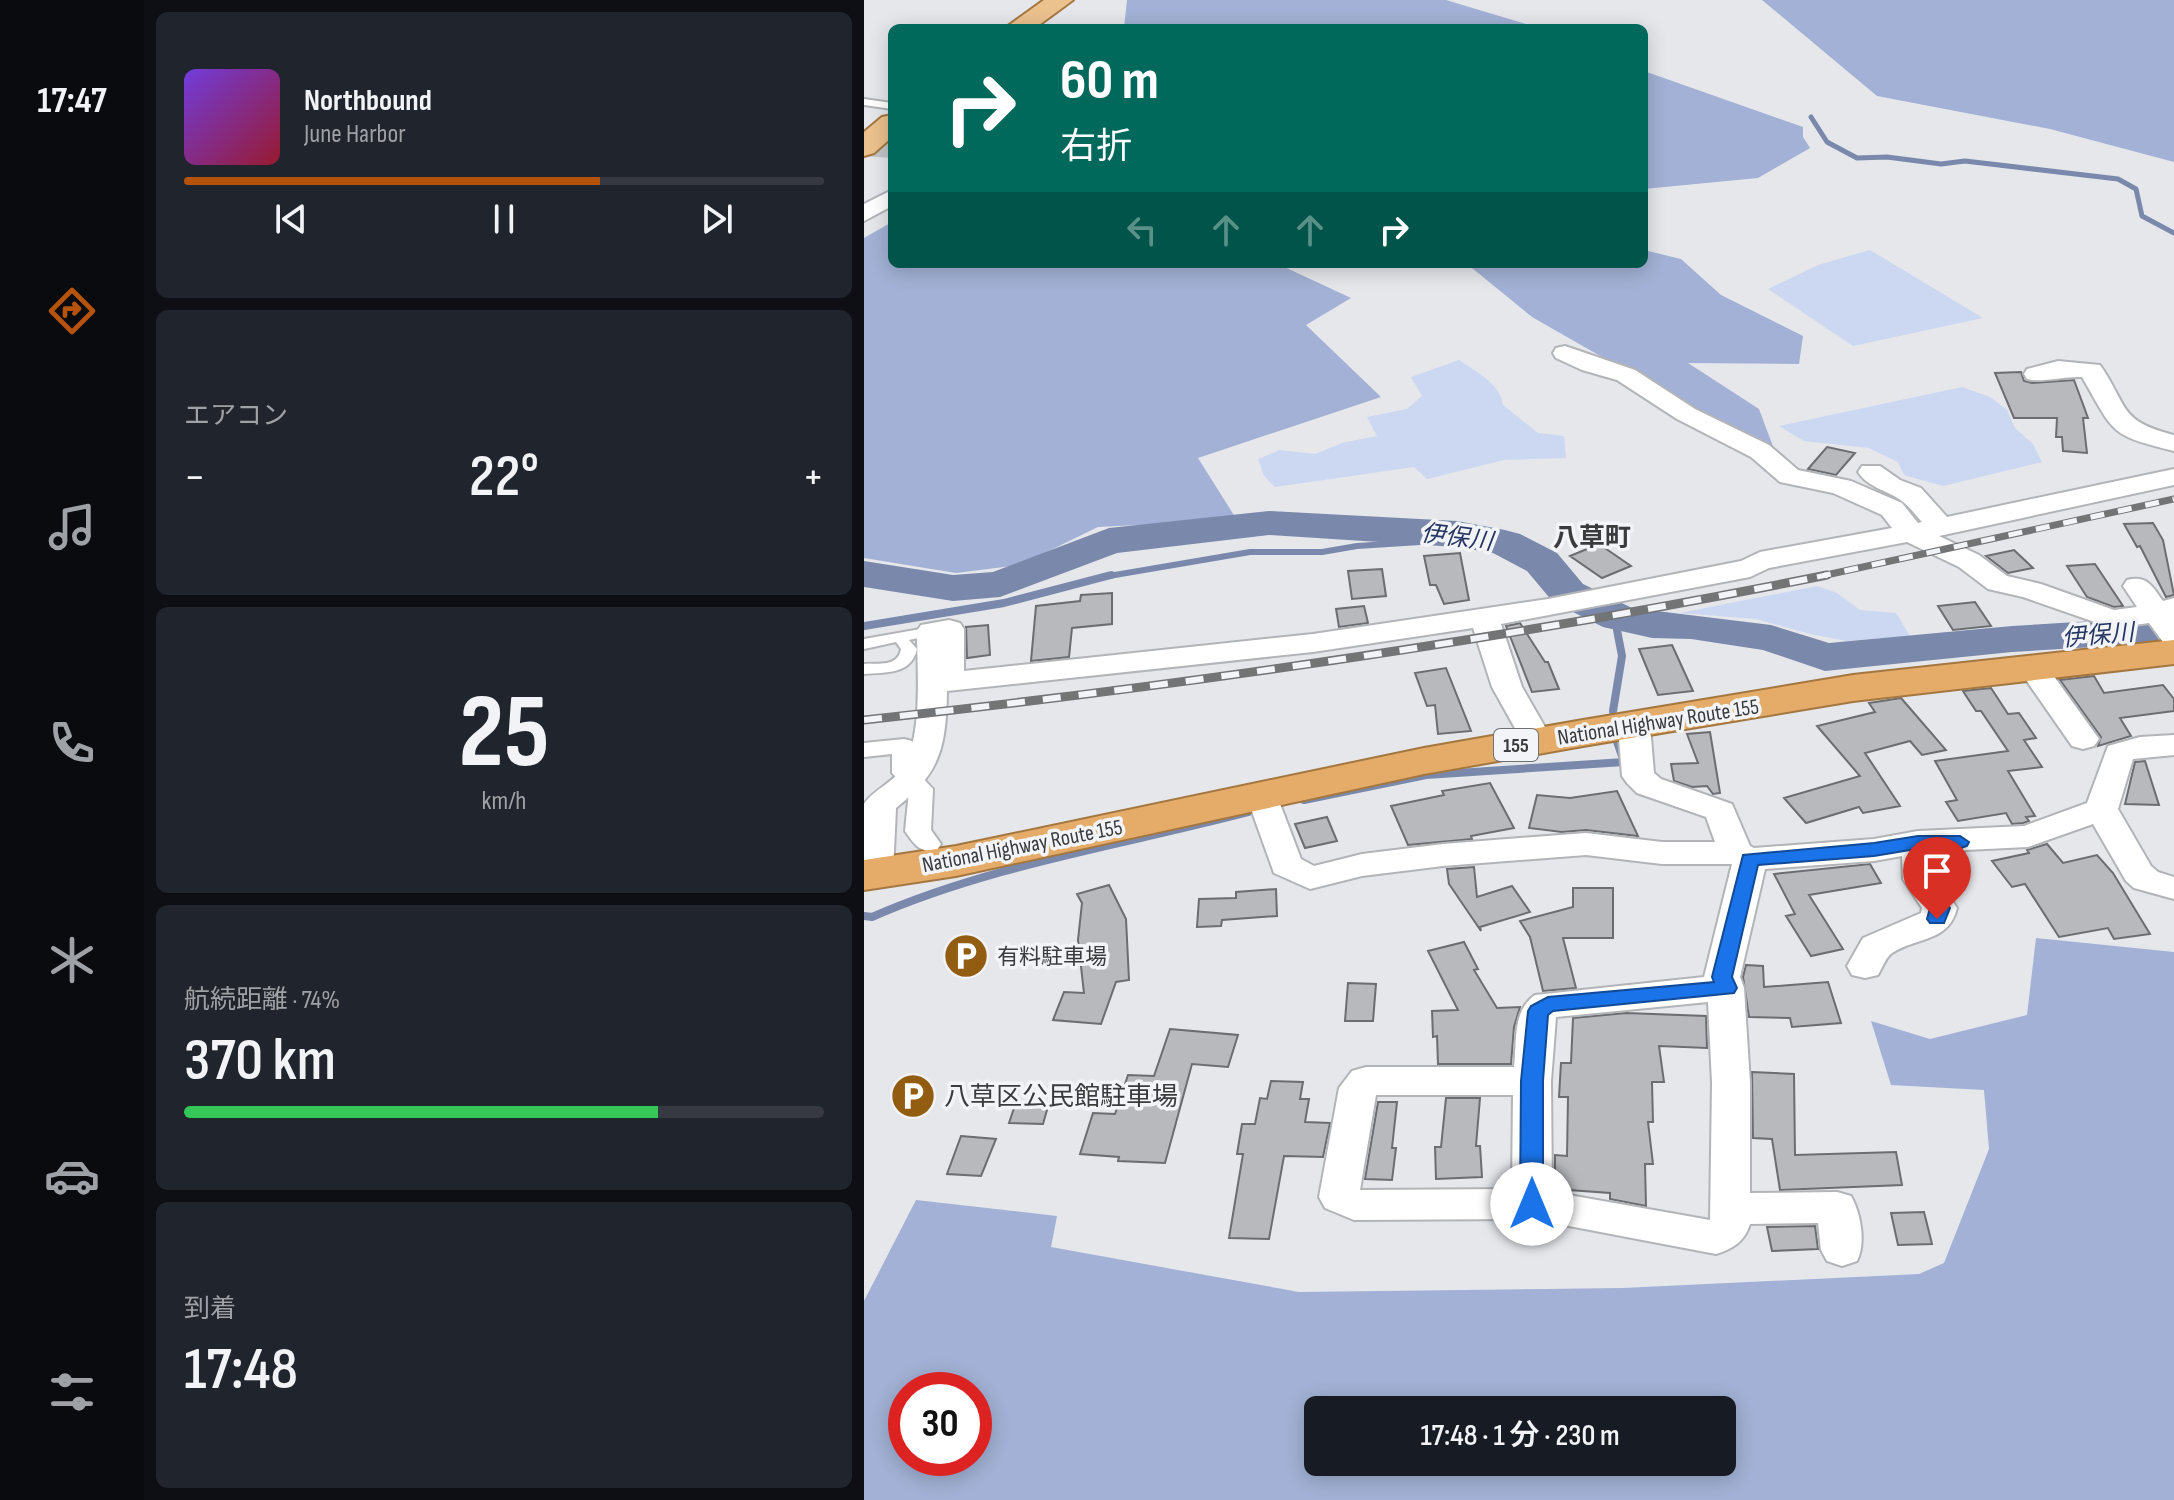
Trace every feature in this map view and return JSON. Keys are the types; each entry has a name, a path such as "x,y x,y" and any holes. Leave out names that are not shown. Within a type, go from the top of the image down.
{"highway":[{"name":"National Highway Route 155","path":"870,874 1265,806 1537,741 1853,688 2032,667 2169,628"}],"main road":[{"path":"1024,24 1061,0"},
{"path":"1053,24 1083,0"},
{"path":"864,147 888,126"},
{"path":"864,167 888,150"}],"street":[{"path":"864,214 888,199"},
{"path":"1565,353 1591,365 1626,375 1686,414 1760,451 1789,476 1841,487 1892,509 1911,533 1969,561 1998,583 2031,590 2102,617 2169,628"},
{"path":"2036,374 2058,368 2091,370 2122,424 2135,433 2174,443"},
{"path":"1871,472 1890,486 1911,494 1941,527"},
{"path":"870,874 880,805 910,780 922,764 927,736 932,631 949,629 949,682 1313,643 1594,600 1750,568 1760,561 1941,527 2174,477"},
{"path":"2137,586 2169,628"},
{"path":"1485,619 1507,687 1537,741"},
{"path":"2032,667 2083,739"},
{"path":"1532,1081 1366,1081 1358,1088 1339,1197 1354,1205 1532,1204 1716,1238 1730,1227 1731,1083 1726,988 1722,977 1743,856 1720,811 1649,786 1638,776 1634,726"},
{"path":"2174,745 2140,747 2119,753 2101,809 2138,873 2146,880 2174,888"},
{"path":"864,750 904,746 904,773 921,789 918,831 928,844"},
{"path":"1265,806 1286,865 1310,878 1362,865 1443,855 1586,844 1662,853 1743,856 1874,850 1918,842 2028,836 2101,809"},
{"path":"1865,966 1876,946 1921,929 1937,919 1940,908 1920,879 1919,855 1960,842"},
{"path":"1532,1204 1532,1081 1538,1011 1548,1004 1726,988"},
{"path":"1730,1209 1837,1207 1842,1250"}],"lane":[{"path":"864,102 888,105"},
{"path":"864,644 932,631"},
{"path":"864,669 899,666 907,659 909,649 899,637"}],"shaded area":[{"path":"1127,0 1446,0 1526,24 1124,24"},
{"path":"1762,0 2174,0 2174,162 2050,129 1877,96"},
{"path":"1648,72 1803,127 1803,137 1810,148 1758,178 1648,189"},
{"path":"888,224 888,268 1287,268 1351,298 1306,325 1381,397 1198,458 1237,520 1098,527 1020,565 956,573 864,558 864,238"},
{"path":"1870,250 1983,318 1853,346 1768,289 1818,265"},
{"path":"1648,251 1681,259 1721,295 1803,336 1799,364 1688,363 1759,409 1777,457 1532,317 1472,268 1648,268"},
{"path":"1459,360 1492,384 1503,405 1538,433 1564,436 1566,458 1504,460 1427,479 1414,467 1275,487 1264,476 1258,459 1280,450 1315,454 1342,443 1377,436 1367,417 1407,409 1422,396 1411,377"},
{"path":"1962,387 1990,397 2007,410 2015,428 2033,444 2042,462 1943,486 1904,475 1898,462 1869,448 1804,441 1779,426"},
{"path":"1817,586 1837,593 1860,610 1896,613 1910,636 1847,641 1756,619 1680,613"},
{"path":"2036,938 2174,952 2174,1500 864,1500 864,1301 916,1200 1057,1216 1051,1247 1299,1292 1623,1288 1919,1274 1944,1263 1989,1149 1984,1090 1891,1085 1871,1021 1930,1039 2027,1015"}],"building":[{"path":"2021,372 2024,381 2032,383 2074,380 2088,418 2083,418 2087,453 2063,451 2062,437 2056,437 2057,418 2014,418 1995,373"},
{"path":"1827,447 1855,453 1836,475 1808,469"},
{"path":"2153,523 2163,540 2174,595 2166,597 2140,546 2137,547 2124,524"},
{"path":"1599,544 1631,566 1602,578 1570,556"},
{"path":"2014,550 2033,568 2008,573 1986,556"},
{"path":"1460,553 1469,600 1444,604 1436,585 1430,585 1424,556"},
{"path":"2095,564 2123,606 2114,607 2087,597 2067,566"},
{"path":"1382,569 1386,596 1352,599 1348,571"},
{"path":"1112,593 1112,624 1072,628 1069,657 1031,661 1036,606 1080,601 1081,595"},
{"path":"1975,602 1991,626 1953,630 1938,606"},
{"path":"1364,606 1368,623 1339,627 1336,609"},
{"path":"1520,623 1545,662 1548,662 1559,689 1532,692 1506,626"},
{"path":"988,625 990,655 967,658 966,627"},
{"path":"1672,645 1693,691 1658,695 1639,649"},
{"path":"1446,668 1471,731 1438,734 1435,705 1427,706 1415,673"},
{"path":"2094,676 2104,693 2163,685 2174,699 2174,711 2120,718 2131,736 2098,746 2101,737 2060,680"},
{"path":"1991,688 2008,714 2019,713 2036,738 2024,740 2042,767 2008,771 2035,816 2026,817 2029,821 2023,823 2012,824 2006,813 1958,821 1946,802 1957,800 1935,761 2008,751 1963,691"},
{"path":"1901,698 1946,750 1922,755 1910,741 1865,753 1900,806 1863,813 1859,807 1806,823 1784,798 1860,776 1817,726 1875,712 1869,703"},
{"path":"1710,732 1720,793 1713,794 1707,786 1692,787 1674,781 1671,764 1698,763 1687,734"},
{"path":"2145,761 2159,805 2125,804 2135,762"},
{"path":"1490,783 1514,828 1471,836 1472,839 1408,845 1391,806 1444,795 1442,791"},
{"path":"1617,791 1638,836 1529,828 1537,795 1570,798"},
{"path":"1327,817 1337,841 1305,848 1295,824"},
{"path":"2047,844 2063,863 2097,855 2113,873 2150,934 2114,939 2108,928 2059,937 2025,884 2012,887 1992,861 2029,853 2027,850"},
{"path":"1870,864 1881,883 1809,895 1843,949 1811,956 1786,916 1795,914 1774,874"},
{"path":"1474,867 1477,897 1512,886 1530,912 1480,927 1481,931 1449,884 1447,869"},
{"path":"1109,885 1126,919 1129,980 1116,982 1101,1024 1053,1020 1064,992 1084,993 1078,940 1082,903 1077,894"},
{"path":"1573,888 1613,888 1613,938 1563,938 1576,988 1543,991 1530,937 1520,921 1573,907"},
{"path":"1276,889 1277,916 1222,920 1221,926 1197,927 1199,899 1236,898 1236,892"},
{"path":"1464,942 1478,969 1474,970 1497,1008 1520,1007 1514,1027 1511,1064 1438,1064 1432,1011 1458,1010 1428,951"},
{"path":"1746,965 1763,966 1764,987 1828,982 1841,1023 1792,1027 1790,1018 1749,1017 1743,977"},
{"path":"1348,983 1376,984 1373,1021 1345,1021"},
{"path":"1626,1013 1706,1016 1707,1048 1659,1046 1664,1082 1652,1082 1653,1122 1648,1122 1653,1164 1645,1164 1646,1206 1610,1199 1610,1193 1555,1189 1555,1155 1567,1156 1568,1097 1559,1097 1561,1063 1571,1063 1573,1018"},
{"path":"1170,1029 1238,1035 1228,1067 1192,1064 1165,1163 1118,1161 1119,1157 1080,1154 1093,1113 1115,1114 1128,1075 1154,1076"},
{"path":"1752,1072 1794,1074 1795,1155 1896,1152 1902,1185 1780,1190 1772,1139 1753,1138"},
{"path":"1271,1081 1303,1082 1300,1099 1309,1099 1305,1122 1330,1123 1323,1157 1284,1156 1269,1239 1229,1238 1243,1154 1237,1154 1242,1124 1255,1124 1260,1098 1267,1099"},
{"path":"1446,1098 1480,1098 1476,1146 1480,1146 1482,1177 1436,1179 1435,1147 1441,1147"},
{"path":"1016,1102 1049,1103 1043,1124 1009,1123"},
{"path":"1378,1102 1397,1102 1392,1180 1365,1179"},
{"path":"961,1136 996,1139 981,1176 947,1174"},
{"path":"1924,1212 1932,1244 1898,1245 1891,1213"},
{"path":"1815,1226 1818,1249 1772,1251 1767,1227"}],"waterway":[{"path":"1811,117 1827,142 1857,158 1887,157 1941,164 1965,161 2118,179 2136,189 2142,216 2174,233"},
{"name":"伊保川","path":"864,574 953,588 1000,584 1109,541 1269,523 1457,534 1505,543 1542,562 1568,593 1619,618 1652,625 1691,626 1771,638 1825,657 2012,639 2174,629"},
{"path":"1104,577 1250,552 1322,552 1357,546 1420,542"},
{"path":"1104,577 1111,575"},
{"path":"864,626 1004,603 1104,577"},
{"path":"1613,711 1622,656 1617,630 1619,618"},
{"path":"1304,800 1426,775 1624,762 1615,736"},
{"path":"864,916 872,917 919,898 1015,868 1260,809"}],"tunnel":[{"path":"864,142 888,144"}],"railway":[{"path":"1820,576 2174,499"},
{"path":"1820,576 1827,575"},
{"path":"864,720 1227,676 1467,640 1820,576"}],"place":[{"name":"有料駐車場","path":"966,956"},
{"name":"八草区公民館駐車場","path":"913,1096"}],"district":[{"name":"八草町","path":"1592,537"}],"route":[{"path":"1532,1204 1532,1081 1538,1011 1548,1004 1726,988 1722,977 1750,859 1874,850 1918,842 1960,842 1919,855 1920,879 1940,908 1937,919"}]}
